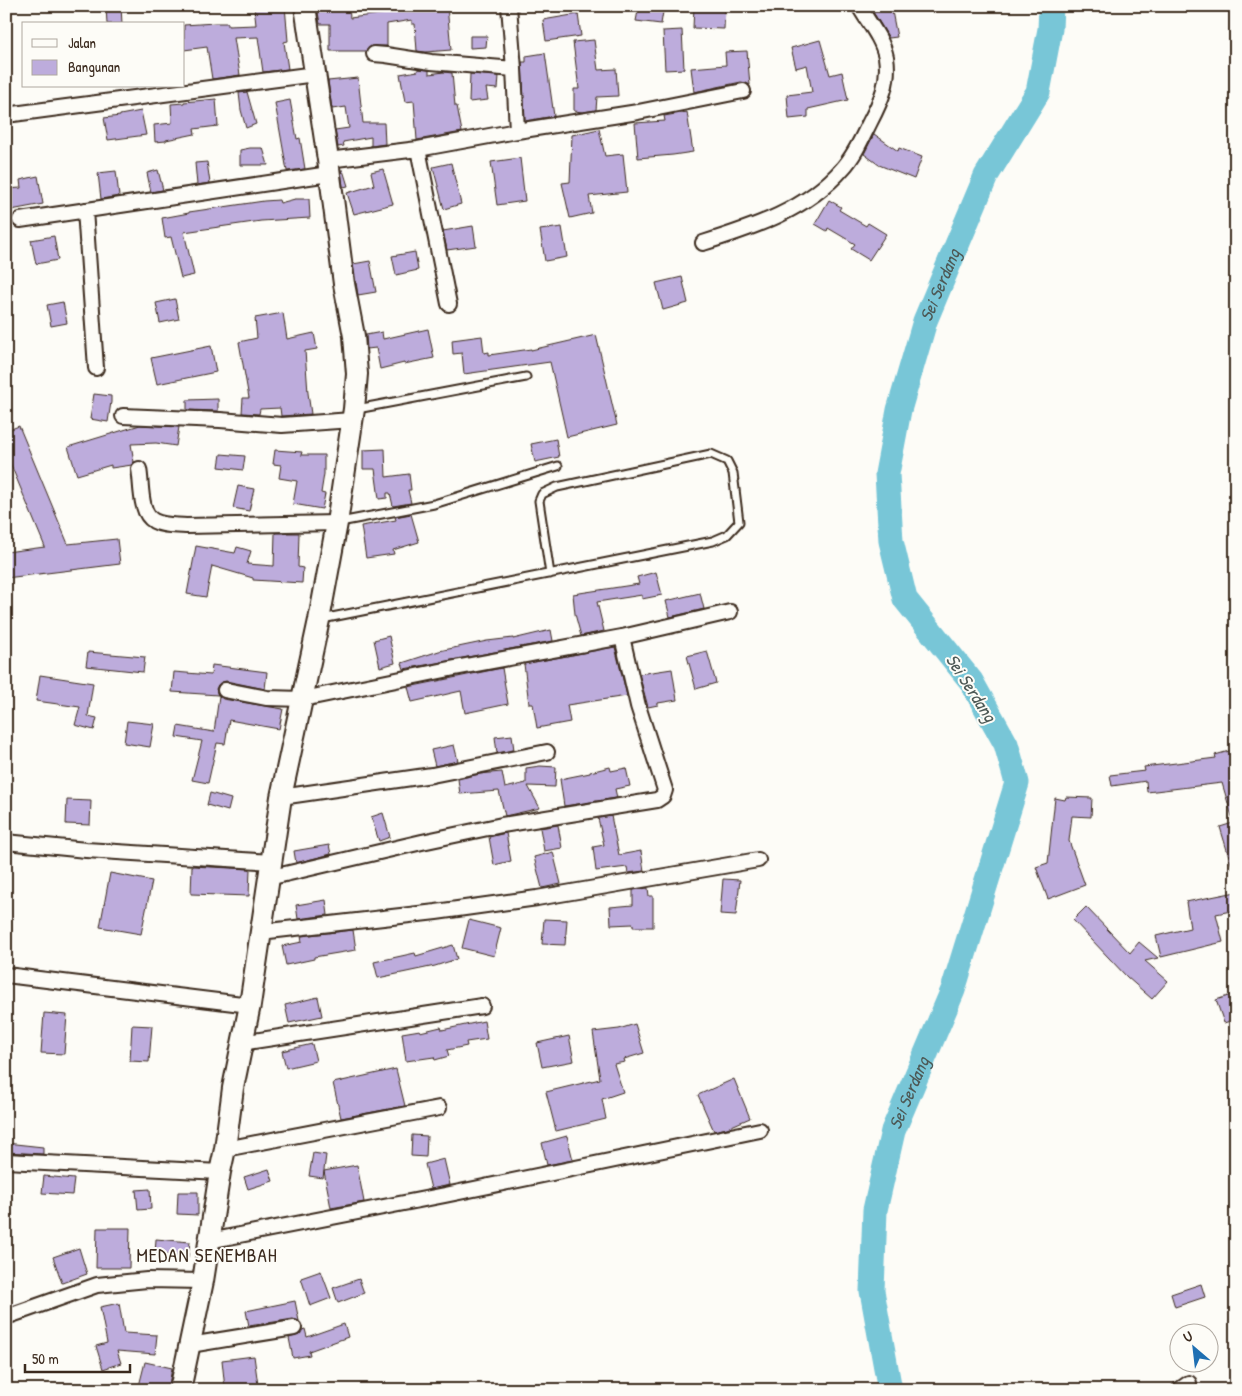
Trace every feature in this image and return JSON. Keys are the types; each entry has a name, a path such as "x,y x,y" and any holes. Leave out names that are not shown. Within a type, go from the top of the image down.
{"main road":[{"path":"180,1390 203,1281 233,1088 250,1004 281,797 319,620 337,522 357,374 354,336 344,284 306,6"}],"street":[{"path":"509,6 517,130"},
{"path":"704,243 772,219 808,200 824,188 844,168 855,153 881,101 886,86 886,58 883,48 859,6"},
{"path":"374,54 431,62 514,69"},
{"path":"6,115 315,74"},
{"path":"20,220 328,167 517,130 638,112 743,91"},
{"path":"418,149 449,304"},
{"path":"85,210 96,368"},
{"path":"123,416 282,425 353,414"},
{"path":"139,468 142,482 142,501 148,517 163,524 186,526 337,522"},
{"path":"225,690 267,698 302,699 622,637 730,612"},
{"path":"6,842 270,870 502,825 657,800 663,796 665,790 638,706 622,637"},
{"path":"281,797 432,776 547,752"},
{"path":"260,932 436,912 537,898 758,860"},
{"path":"6,975 250,1004"},
{"path":"242,1043 482,1006"},
{"path":"225,1149 438,1108"},
{"path":"209,1241 445,1196 760,1130"},
{"path":"6,1161 220,1172"},
{"path":"6,1318 97,1285 147,1280 203,1281"},
{"path":"190,1344 294,1328"}],"lane":[{"path":"353,414 526,377"},
{"path":"319,620 550,574 713,541 727,535 739,522 733,473 728,461 711,454 557,487 542,494 539,501 550,574"},
{"path":"337,522 434,504 558,466"}],"building":[{"path":"106,6 121,6 122,22 107,22"},
{"path":"254,6 285,6 288,41 284,42 288,69 263,72 258,37 234,38 240,75 212,79 207,47 185,50 185,25 228,23 228,26 256,25"},
{"path":"317,6 349,6 350,18 411,10 411,6 447,6 451,50 417,51 415,24 412,24 412,20 387,24 387,46 371,46 366,51 330,51 330,24 320,24"},
{"path":"639,6 664,6 661,24 636,21"},
{"path":"694,6 725,6 724,29 693,28"},
{"path":"891,6 897,37 889,38 873,12 872,9"},
{"path":"578,14 581,36 546,41 543,20"},
{"path":"682,30 684,69 665,70 663,31"},
{"path":"470,36 487,36 486,47 470,48"},
{"path":"594,40 598,70 616,69 618,96 597,97 596,110 574,111 574,89 579,89 573,42"},
{"path":"820,40 830,75 842,72 848,100 808,109 808,117 789,119 787,95 812,92 807,65 796,68 791,48"},
{"path":"747,51 750,85 741,82 694,92 691,68 726,65 725,52"},
{"path":"545,53 554,116 525,121 522,62 526,62 526,56"},
{"path":"418,69 429,70 429,74 452,73 455,106 457,106 462,132 417,140 414,101 405,102 400,74 418,71"},
{"path":"470,74 499,76 498,89 486,88 488,100 469,102"},
{"path":"358,78 363,123 384,123 385,144 371,146 371,137 343,142 344,146 338,147 335,130 349,128 346,107 332,109 328,81"},
{"path":"247,92 256,124 246,128 239,93"},
{"path":"216,99 218,126 194,129 195,134 155,142 154,125 172,123 171,104"},
{"path":"290,100 297,139 300,138 305,169 287,171 275,103"},
{"path":"141,111 146,135 108,140 104,118"},
{"path":"687,112 693,152 638,158 635,123 665,121 664,116"},
{"path":"599,129 605,156 623,154 627,192 589,196 592,213 570,218 562,183 570,182 572,135"},
{"path":"874,134 898,151 899,148 922,157 914,179 879,165 864,154"},
{"path":"263,148 268,165 240,165 240,150"},
{"path":"520,158 525,201 497,205 491,162"},
{"path":"207,162 210,183 197,185 195,163"},
{"path":"451,163 461,204 444,209 433,167"},
{"path":"383,169 393,204 354,214 347,193 374,185 371,172"},
{"path":"158,170 163,190 151,192 147,173"},
{"path":"341,170 343,170 348,186 343,187"},
{"path":"116,171 119,196 101,199 98,173"},
{"path":"38,176 43,204 6,211 6,189 21,188 20,180"},
{"path":"295,199 309,199 310,218 261,221 184,232 194,275 181,278 171,237 165,238 162,218 264,201 279,200 280,203"},
{"path":"829,200 841,207 839,210 866,226 868,223 886,234 869,260 851,249 855,244 828,228 827,231 815,224"},
{"path":"473,226 476,246 447,250 443,231"},
{"path":"562,227 567,257 545,261 540,230"},
{"path":"54,236 58,260 36,264 31,240"},
{"path":"415,252 418,270 396,275 392,256"},
{"path":"370,261 376,292 358,295 353,264"},
{"path":"682,277 688,303 663,310 656,283"},
{"path":"175,299 179,319 160,323 156,303"},
{"path":"63,302 67,323 51,326 47,305"},
{"path":"283,313 287,339 314,333 317,349 305,351 311,414 281,416 280,408 260,409 259,414 242,413 243,398 249,398 239,342 257,338 255,318"},
{"path":"428,329 434,358 380,369 376,348 367,349 366,335 382,332 383,339"},
{"path":"596,335 617,425 567,437 550,362 464,374 462,353 453,354 452,340 482,336 484,353 489,352 489,355 531,350"},
{"path":"211,346 216,372 157,384 151,358"},
{"path":"94,394 111,396 108,422 90,419"},
{"path":"218,399 218,411 187,410 187,400"},
{"path":"140,425 179,427 176,446 156,443 131,444 134,462 132,465 111,468 111,465 77,475 68,447"},
{"path":"19,426 68,544 117,539 120,564 6,578 6,552 45,547 6,453 6,431"},
{"path":"556,439 559,457 535,462 531,444"},
{"path":"385,449 386,477 409,474 411,490 408,490 411,503 393,506 390,493 387,493 387,498 379,499 375,469 363,469 363,450"},
{"path":"275,450 302,452 301,455 324,455 321,493 325,494 322,509 293,504 297,481 279,478 281,465 273,464"},
{"path":"221,454 245,456 243,470 219,467"},
{"path":"238,486 254,489 249,511 233,508"},
{"path":"411,514 419,542 393,550 394,554 366,558 361,526 396,520 395,517"},
{"path":"275,533 299,533 298,567 303,568 302,583 253,580 253,578 212,566 206,597 187,594 196,546 235,553 237,547 251,551 247,564 274,566"},
{"path":"656,572 662,595 642,599 642,595 597,602 604,631 581,636 575,614 573,594 639,584 637,577"},
{"path":"700,593 704,609 670,617 666,601"},
{"path":"551,630 553,641 404,669 402,663 439,651 487,641 513,639"},
{"path":"389,636 395,663 380,667 374,640"},
{"path":"615,647 627,696 567,705 570,722 537,728 533,704 529,704 524,664"},
{"path":"707,651 716,683 696,689 687,656"},
{"path":"88,652 145,657 143,672 86,666"},
{"path":"212,665 267,672 265,689 226,681 218,685 216,689 218,695 172,692 174,672 211,675"},
{"path":"502,668 508,704 465,713 461,691 412,702 408,687"},
{"path":"672,669 677,700 658,703 658,705 648,707 639,674"},
{"path":"40,675 93,683 88,716 97,718 94,730 75,725 80,707 36,701"},
{"path":"219,696 223,699 283,709 279,729 229,720 225,744 217,743 208,783 192,780 202,741 176,737 178,726 214,732"},
{"path":"127,721 154,724 150,747 124,743"},
{"path":"512,735 514,750 497,753 495,737"},
{"path":"454,745 458,761 435,766 431,750"},
{"path":"1236,749 1236,820 1233,820 1222,783 1147,792 1146,781 1112,786 1110,775 1145,771 1144,767 1216,758 1215,755"},
{"path":"540,766 556,767 555,787 528,786 540,808 505,816 499,791 460,794 458,779 479,774 502,772 505,788 526,783 526,768"},
{"path":"610,767 611,771 626,768 630,786 615,789 617,798 564,806 560,779"},
{"path":"210,793 231,799 228,811 207,805"},
{"path":"1066,797 1092,798 1091,817 1072,816 1069,841 1085,885 1048,899 1036,867 1048,863 1055,798 1065,800"},
{"path":"67,800 91,801 90,825 66,824"},
{"path":"383,813 390,837 379,841 371,817"},
{"path":"611,816 619,855 641,851 644,871 628,873 627,867 596,871 593,847 604,845 598,818"},
{"path":"1236,822 1236,870 1233,870 1220,827"},
{"path":"558,825 562,848 544,851 540,828"},
{"path":"506,833 511,861 494,865 489,837"},
{"path":"329,845 331,854 296,863 294,851"},
{"path":"553,852 561,884 542,888 534,857"},
{"path":"192,866 250,869 249,896 191,894"},
{"path":"110,873 152,881 141,934 100,927"},
{"path":"723,879 740,880 736,915 720,914"},
{"path":"648,888 649,896 653,896 653,927 633,927 633,924 611,925 610,907 633,905 633,890"},
{"path":"1236,892 1236,910 1216,914 1223,942 1161,957 1156,936 1190,928 1186,902"},
{"path":"326,900 328,915 298,919 296,905"},
{"path":"1086,907 1130,953 1139,942 1158,958 1145,961 1168,981 1152,999 1127,977 1073,920"},
{"path":"544,919 567,920 565,945 542,944"},
{"path":"469,920 501,928 494,956 462,948"},
{"path":"353,930 356,950 314,957 314,959 286,965 282,946 302,942 301,936"},
{"path":"453,945 457,959 435,966 378,978 374,962 415,953 416,956"},
{"path":"1231,995 1236,1008 1236,1019 1224,1023 1216,1000"},
{"path":"318,997 322,1016 289,1023 285,1005"},
{"path":"44,1013 67,1015 64,1054 41,1053"},
{"path":"484,1021 487,1039 466,1042 467,1046 447,1050 449,1056 435,1060 434,1057 406,1061 402,1033 420,1030 420,1032 441,1027 442,1030"},
{"path":"635,1024 644,1053 624,1059 625,1062 614,1064 623,1092 602,1099 606,1119 556,1131 546,1092 600,1079 593,1032 619,1029"},
{"path":"132,1025 152,1026 149,1062 130,1061"},
{"path":"569,1036 574,1061 542,1067 537,1043"},
{"path":"312,1044 316,1061 286,1068 282,1051"},
{"path":"396,1069 405,1106 341,1118 333,1083"},
{"path":"734,1079 750,1118 727,1128 714,1131 698,1095"},
{"path":"412,1135 427,1136 426,1157 411,1156"},
{"path":"567,1136 573,1160 547,1165 542,1143"},
{"path":"6,1143 43,1147 43,1154 6,1152"},
{"path":"313,1153 326,1155 323,1178 309,1176"},
{"path":"444,1159 450,1185 431,1189 425,1164"},
{"path":"357,1165 364,1202 331,1208 324,1171"},
{"path":"269,1169 273,1181 248,1189 244,1177"},
{"path":"44,1176 74,1179 72,1195 42,1193"},
{"path":"150,1189 151,1209 138,1210 136,1190"},
{"path":"178,1192 198,1192 198,1215 177,1214"},
{"path":"97,1228 130,1228 129,1268 96,1268"},
{"path":"156,1239 190,1242 188,1257 155,1254"},
{"path":"79,1248 87,1274 62,1283 53,1257"},
{"path":"321,1271 331,1298 310,1306 301,1278"},
{"path":"359,1279 364,1293 338,1303 333,1288"},
{"path":"1201,1284 1205,1297 1175,1307 1171,1294"},
{"path":"295,1301 299,1321 293,1319 249,1326 246,1311"},
{"path":"119,1303 124,1333 157,1335 155,1354 117,1351 121,1363 103,1369 96,1346 107,1343 100,1307"},
{"path":"344,1324 348,1337 309,1351 310,1355 293,1358 289,1338 299,1335 305,1329 307,1337"},
{"path":"254,1356 258,1385 225,1389 222,1360"},
{"path":"145,1362 172,1368 168,1390 138,1390"}],"waterway":[{"name":"Sei Serdang","path":"890,1390 872,1291 875,1210 893,1131 953,990 1017,783 1006,744 971,681 905,599 891,541 887,474 899,410 925,321 986,176 1038,92 1050,29 1051,6"}],"district":[{"name":"MEDAN SENEMBAH","path":"207,1255"}]}
